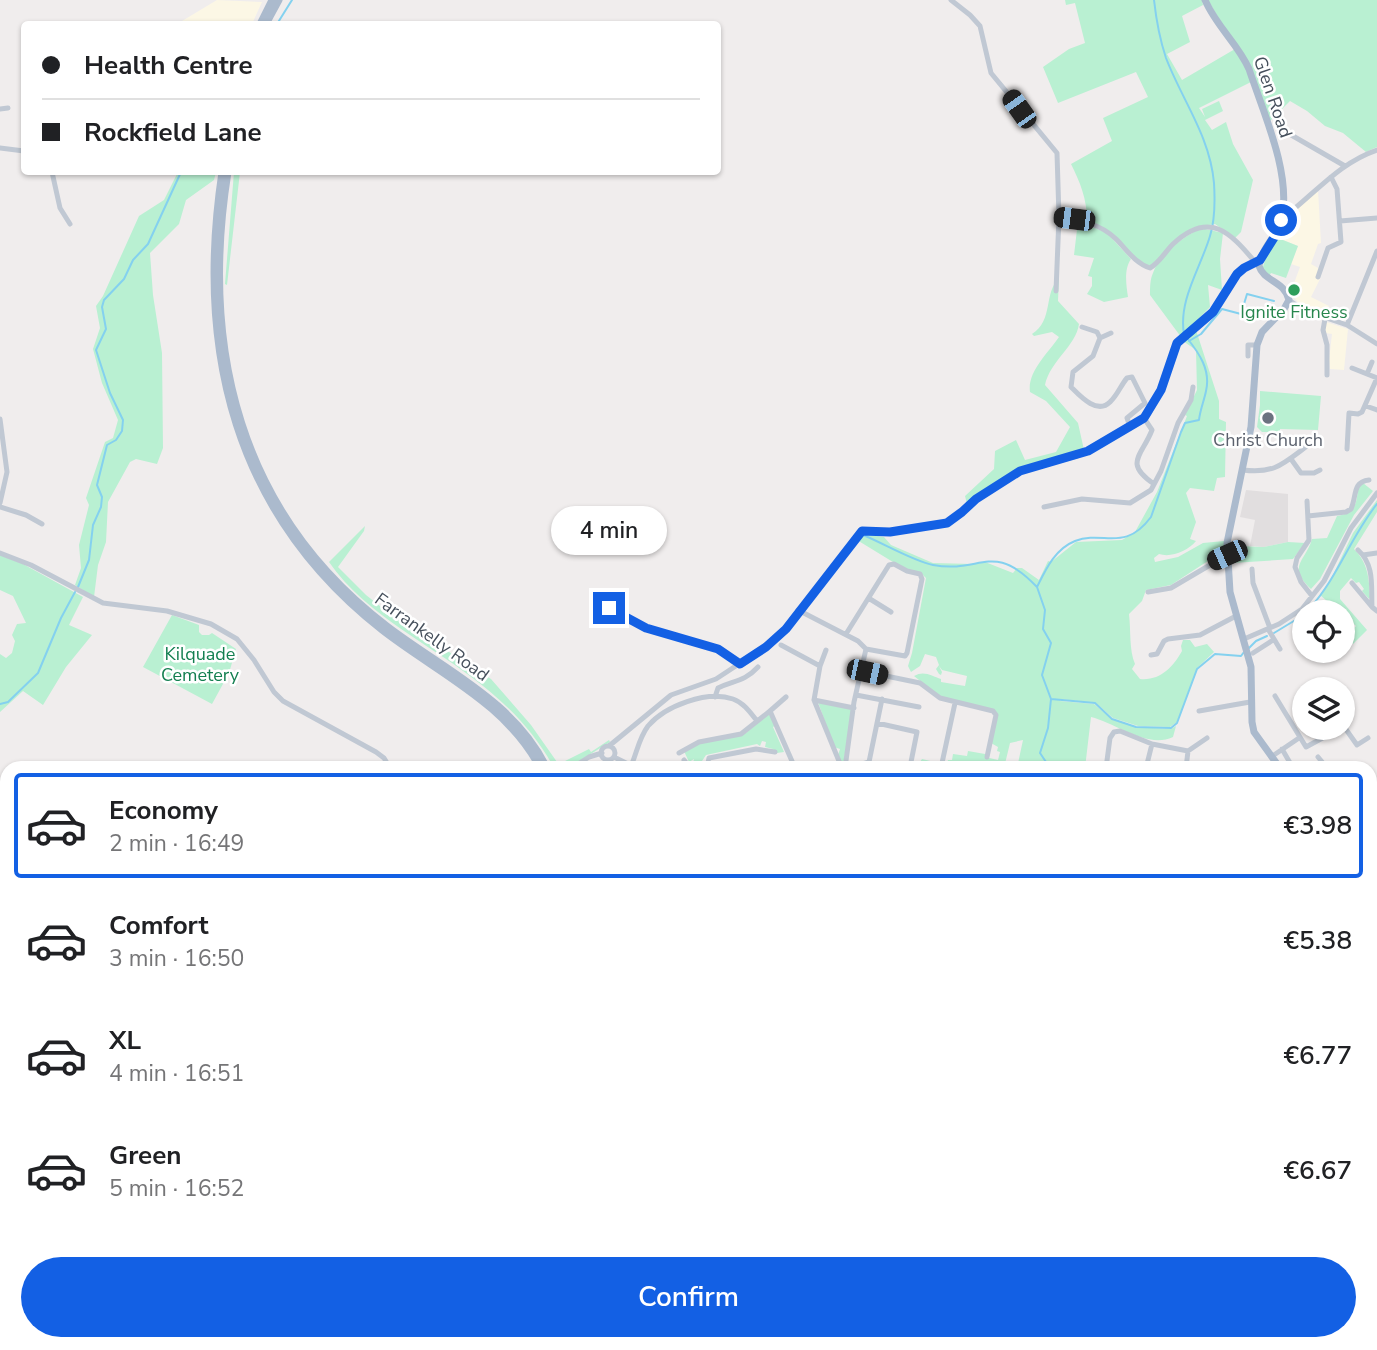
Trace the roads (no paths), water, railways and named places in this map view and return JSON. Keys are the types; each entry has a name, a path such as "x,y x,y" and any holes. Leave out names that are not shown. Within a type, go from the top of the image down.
{"main road":[{"path":"262,21 272,0"},
{"path":"268,21 279,0"},
{"name":"Glen Road","path":"1205,0 1222,30 1244,57 1249,69 1281,174 1284,190 1282,215"},
{"name":"Farrankelly Road","path":"222,175 213,281 218,351 230,406 244,447 263,488 294,539 333,586 383,631 487,704 541,761"},
{"name":"Farrankelly Road","path":"228,175 219,270 223,350 245,433 272,492 303,541 342,587 386,626 492,701 520,729 542,761"},
{"path":"1274,761 1254,732 1250,702 1251,653 1236,616 1230,592 1227,555 1228,535 1251,427 1257,345 1262,332 1289,300 1278,282 1261,272 1257,261 1275,236 1282,215"}],"street":[{"path":"951,0 980,26 990,73 1056,153 1059,217 1056,292"},
{"path":"0,109 8,108"},
{"path":"1286,132 1345,166"},
{"path":"0,148 21,151"},
{"path":"1282,215 1288,214 1345,166 1377,150"},
{"path":"53,175 62,214 70,223"},
{"path":"1318,277 1328,248 1341,244 1337,190 1331,177"},
{"path":"622,761 614,757 614,740 671,695 710,682 780,636 862,531 890,532 947,523 976,499 1020,471 1077,456 1144,418 1169,373 1174,350 1182,339 1213,312 1237,274 1257,261 1217,227 1208,226 1189,232 1150,268 1134,259 1114,237 1102,229 1089,223 1059,217"},
{"path":"1340,221 1377,218"},
{"path":"1346,325 1375,262 1377,251"},
{"path":"1315,264 1322,266"},
{"path":"1289,300 1302,310 1346,325 1377,344"},
{"path":"1325,319 1323,330 1327,345 1327,375"},
{"path":"1082,327 1097,332 1100,338"},
{"path":"1111,333 1100,338 1093,356 1073,372 1071,387 1093,405 1101,406 1110,403 1127,378 1132,377 1145,403 1127,418 1126,422 1130,426"},
{"path":"1248,356 1248,345 1257,345"},
{"path":"1367,374 1372,362"},
{"path":"1347,449 1349,413 1362,412 1377,378 1352,368"},
{"path":"1044,507 1082,499 1130,503 1151,490 1178,424 1191,400 1193,387"},
{"path":"1366,406 1377,410"},
{"path":"1144,418 1152,430 1136,466 1139,473 1154,484"},
{"path":"0,419 7,472 0,505 42,524"},
{"path":"1243,470 1268,471 1291,459 1307,446"},
{"path":"1291,459 1301,473 1320,470"},
{"path":"1308,516 1346,512 1351,509 1356,486 1369,480"},
{"path":"1310,600 1324,581 1351,528 1377,493"},
{"path":"1307,501 1309,540 1297,558 1295,567 1301,582 1312,596"},
{"path":"0,553 31,565 92,600 113,606 167,611 211,624 237,639 283,701 376,752 386,761"},
{"path":"1374,609 1375,592 1372,579 1361,553 1377,553"},
{"path":"1148,593 1171,588 1227,555"},
{"path":"799,610 858,641 866,649 903,655 907,653 922,577 891,564 845,634"},
{"path":"1252,569 1253,583 1269,629 1280,649"},
{"path":"1352,583 1374,609"},
{"path":"870,599 891,612"},
{"path":"609,608 646,628 718,649 740,664"},
{"path":"1151,655 1157,654 1168,639 1200,635 1236,616"},
{"path":"1244,639 1292,617"},
{"path":"1251,653 1273,640"},
{"path":"781,645 820,666"},
{"path":"784,656 788,649"},
{"path":"846,761 866,649"},
{"path":"826,650 820,666 814,700 842,761"},
{"path":"715,697 718,688 749,677 758,667"},
{"path":"862,671 920,683 940,698 995,713 987,757"},
{"path":"856,695 919,707"},
{"path":"1275,696 1288,714 1292,727"},
{"path":"635,761 642,735 658,716 685,704 725,697 740,703 757,720"},
{"path":"679,753 699,742 741,734 786,697"},
{"path":"869,761 882,699"},
{"path":"814,700 854,708"},
{"path":"1199,711 1250,702"},
{"path":"943,761 948,754 955,703"},
{"path":"771,711 792,761"},
{"path":"877,723 917,732 911,761"},
{"path":"1107,761 1110,738 1114,732 1119,731 1152,744 1188,751 1207,738"},
{"path":"1353,740 1357,745 1368,738"},
{"path":"1271,757 1295,740"},
{"path":"1302,740 1309,747 1321,740"},
{"path":"762,750 764,742"},
{"path":"1148,761 1152,744"},
{"path":"989,747 997,749"},
{"path":"583,761 602,753 603,749 612,748"},
{"path":"1282,749 1290,761"},
{"path":"708,761 709,758 762,750 775,752"},
{"path":"1187,761 1188,751"},
{"path":"602,753 607,760 614,757"},
{"path":"1318,757 1321,761"}],"waterway":[{"path":"279,21 292,0"},
{"path":"1154,0 1166,58 1201,134 1214,183 1212,230 1187,296 1184,334"},
{"path":"78,587 89,560 93,525 101,507 102,497 97,485 107,445 116,440 122,431 123,420 110,393 96,350 106,329 102,307 104,300 124,279 133,260 148,244 180,175"},
{"path":"1189,341 1201,334 1222,309 1241,314 1247,294 1274,301"},
{"path":"1045,761 1040,753 1048,728 1051,699 1042,675 1051,643 1043,629 1045,610 1037,587 1052,560 1068,545 1085,538 1123,538 1141,528 1151,517 1181,432 1185,423 1199,420 1206,391 1205,369 1200,356 1187,338"},
{"path":"1317,600 1377,504"},
{"path":"863,535 933,565 950,567 986,562 1009,565 1037,587"},
{"path":"0,704 8,702 38,673 75,592"},
{"path":"1274,633 1292,622"},
{"path":"1248,649 1267,636"},
{"path":"1051,699 1095,703 1112,719 1136,727 1171,728 1177,723 1197,669 1215,654 1241,656 1244,652"}],"place":[{"name":"Ignite Fitness","path":"1294,290"},
{"name":"Christ Church","path":"1268,418"}],"park label":[{"name":"Kilquade Cemetery","path":"200,664"}]}
